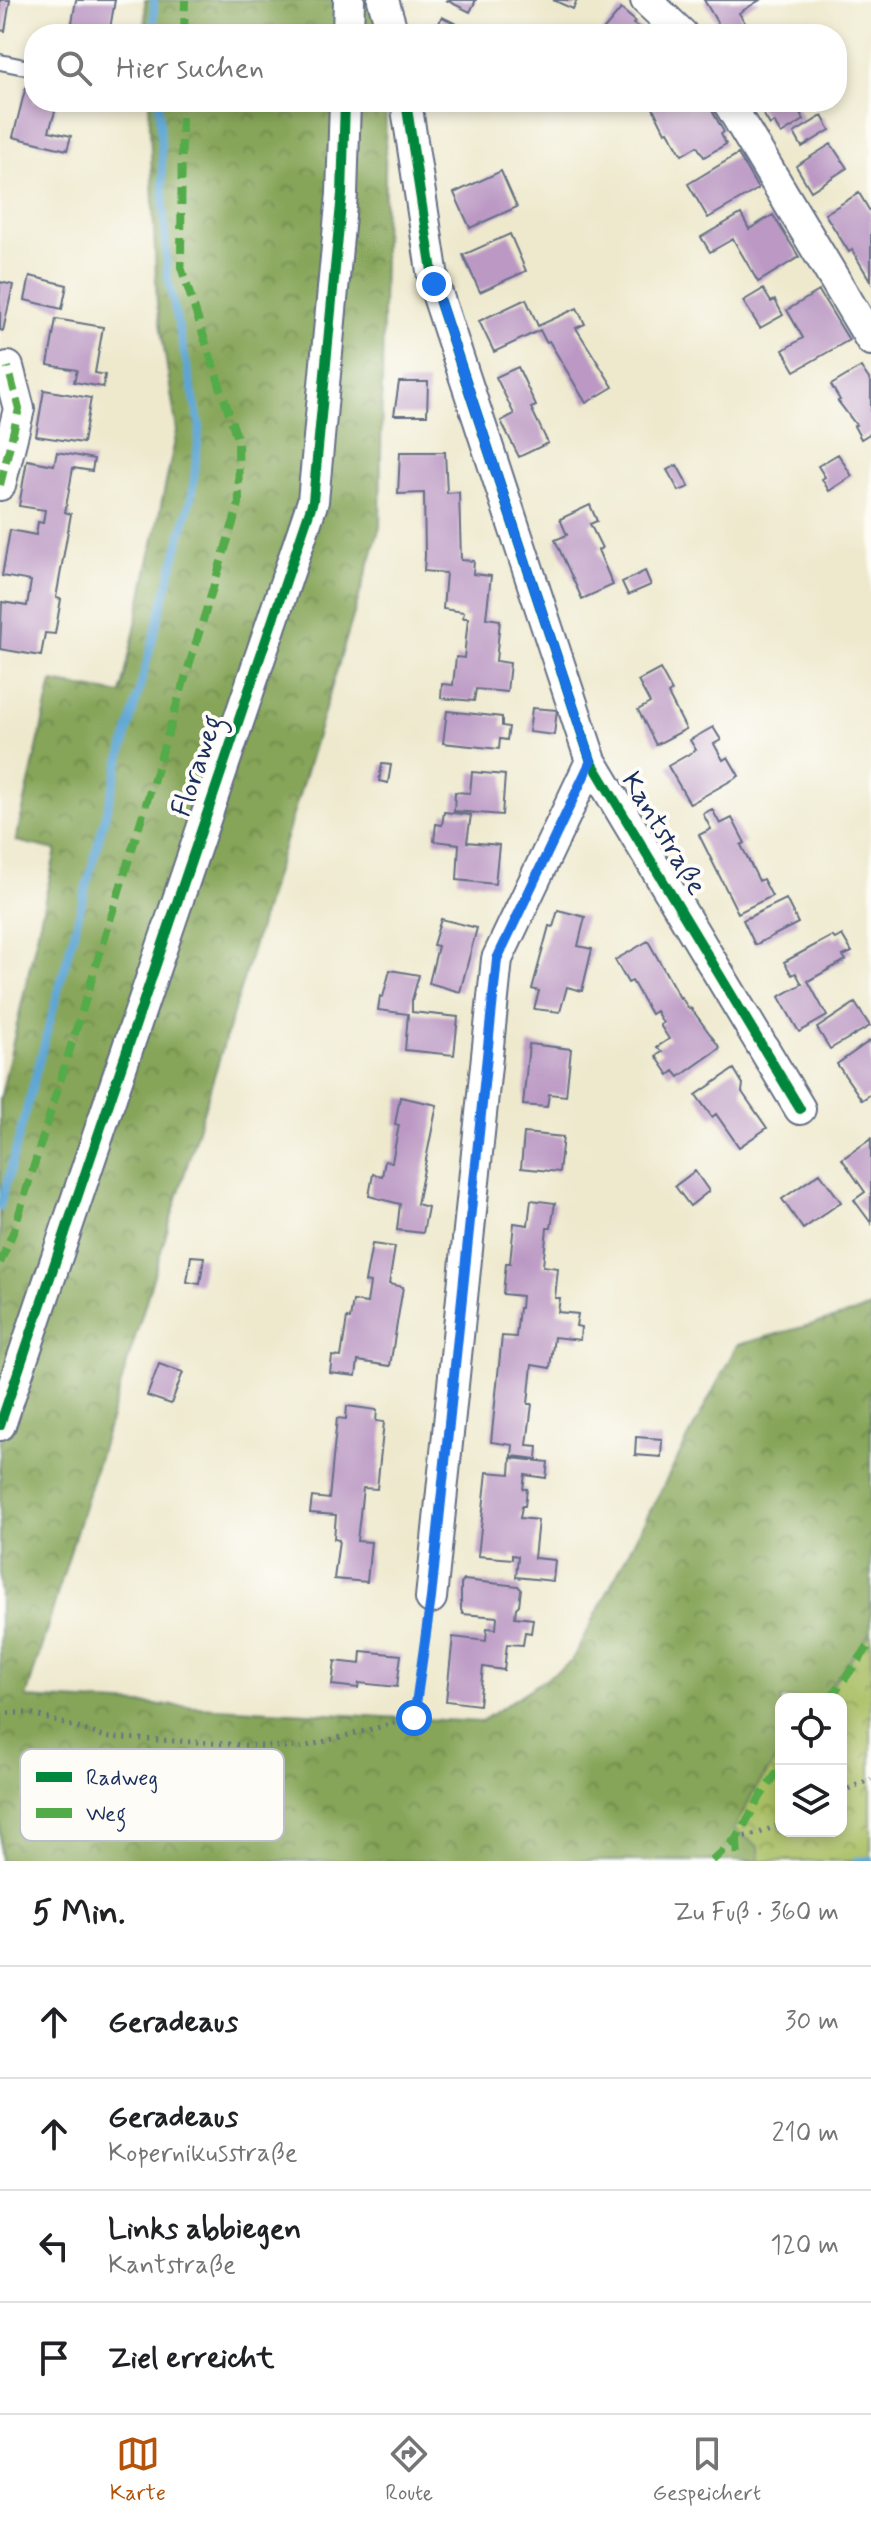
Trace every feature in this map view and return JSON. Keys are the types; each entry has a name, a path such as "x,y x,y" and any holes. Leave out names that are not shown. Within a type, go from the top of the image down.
{"street":[{"path":"348,24 349,0"},
{"path":"383,0 390,24"},
{"path":"646,0 671,24"},
{"name":"Floraweg","path":"0,1425 313,501 342,194 345,112"},
{"name":"Kantstraße","path":"408,112 434,284 591,761 800,1109"},
{"path":"734,112 871,340"},
{"path":"0,485 19,409 8,367"},
{"path":"431,1598 497,959 591,761"}],"lane":[{"path":"0,62 24,67"}],"path":[{"path":"0,1713 30,1713 106,1737 299,1748 414,1718 431,1598"},
{"path":"847,1789 871,1779"},
{"path":"737,1838 775,1826"}],"green space":[{"path":"145,0 371,0 377,24 146,24"},
{"path":"149,112 386,112 380,527 26,1698 480,1722 571,1662 737,1345 871,1308 871,1632 825,1693 775,1693 775,1761 754,1791 735,1829 759,1847 760,1861 0,1861 0,1100 56,850 16,841 52,682 121,694 177,431 157,304"},
{"path":"871,1632 871,1861 760,1861 759,1847 734,1829 754,1791 775,1761 775,1837 847,1837 847,1693 825,1693"}],"building":[{"path":"0,0 10,0 5,31 0,30"},
{"path":"76,0 115,0 111,24 72,24"},
{"path":"446,0 476,0 470,12"},
{"path":"553,0 577,0 573,9"},
{"path":"704,0 760,0 739,13 746,24 718,24"},
{"path":"621,9 635,21 633,24 608,24"},
{"path":"442,17 457,24 438,24"},
{"path":"24,94 24,112 55,112 49,131 71,136 67,150 13,137"},
{"path":"655,112 713,112 724,132 721,134 726,144 704,157 697,146 682,155 668,131 665,132"},
{"path":"762,112 800,112 804,120 781,134 774,122 770,125"},
{"path":"822,116 830,130 802,147 794,133"},
{"path":"831,144 847,168 811,191 796,166"},
{"path":"738,154 758,189 708,218 688,184"},
{"path":"501,171 517,207 470,228 454,193"},
{"path":"859,193 871,213 871,282 825,214"},
{"path":"741,214 749,229 773,215 799,257 758,282 733,239 710,252 701,237"},
{"path":"510,234 526,271 480,292 463,255"},
{"path":"30,276 67,285 62,309 25,300"},
{"path":"0,282 13,285 3,331 0,330"},
{"path":"763,289 771,302 775,300 783,315 760,328 743,301"},
{"path":"819,291 849,340 795,371 783,350 803,338 787,310"},
{"path":"526,299 538,326 577,308 585,324 576,328 613,387 586,403 540,330 494,352 479,321"},
{"path":"56,319 103,327 95,373 105,375 103,387 74,382 77,370 48,365"},
{"path":"518,367 536,406 531,408 548,443 519,457 501,421 514,414 496,377"},
{"path":"861,367 871,382 871,433 861,439 856,425 838,401 831,385"},
{"path":"399,382 428,382 427,415 394,415"},
{"path":"44,390 91,398 83,443 36,436"},
{"path":"57,452 94,459 92,471 73,468 65,512 71,514 56,598 61,599 55,634 45,633 41,656 0,649 2,602 27,606 31,581 2,576 10,530 36,535 38,522 43,523 45,510 19,506 27,460 54,465"},
{"path":"400,452 445,452 447,493 459,492 461,560 474,561 473,574 491,576 486,618 500,620 496,661 510,663 507,692 476,689 474,701 441,698 442,684 453,685 456,657 464,658 468,618 463,618 464,612 443,609 446,573 424,571 424,493 398,494"},
{"path":"838,454 852,476 829,491 818,466"},
{"path":"677,465 689,487 679,491 667,470"},
{"path":"590,505 597,521 590,524 602,548 598,550 613,585 582,599 555,540 567,535 560,519"},
{"path":"645,571 651,585 628,595 622,582"},
{"path":"660,669 672,691 668,694 686,729 656,745 638,710 650,703 638,681"},
{"path":"532,708 557,710 554,735 529,732"},
{"path":"447,711 502,717 502,726 509,727 507,740 500,739 499,749 443,743"},
{"path":"713,727 721,740 714,744 723,760 728,757 739,776 690,804 668,766 696,750 690,740"},
{"path":"382,764 391,765 388,783 379,781"},
{"path":"472,772 505,775 502,815 454,811 455,792 470,793"},
{"path":"712,809 720,824 732,818 759,881 763,879 772,896 738,913 699,835 711,829 703,814"},
{"path":"444,812 471,815 467,842 499,845 495,884 457,880 459,844 434,841 436,824 442,825"},
{"path":"786,899 798,923 755,945 743,920"},
{"path":"558,910 585,917 578,946 592,949 582,991 567,987 560,1012 534,1009 539,991 532,989 549,926 553,927"},
{"path":"441,919 477,928 460,992 429,983 438,946 433,945"},
{"path":"842,935 852,952 843,956 846,960 808,981 827,1016 799,1032 779,997 802,984 784,962 832,936 835,939"},
{"path":"648,941 680,998 720,1048 679,1077 674,1071 669,1075 656,1056 662,1052 657,1047 669,1039 660,1025 663,1023 656,1011 651,1014 632,981 628,983 615,960"},
{"path":"390,970 419,975 412,1012 458,1017 454,1055 405,1050 408,1014 378,1010"},
{"path":"855,1003 870,1026 830,1049 817,1028"},
{"path":"871,1040 871,1094 862,1100 837,1064"},
{"path":"529,1044 571,1049 566,1096 549,1094 547,1107 523,1105"},
{"path":"734,1069 743,1084 742,1092 767,1128 739,1147 716,1114 712,1117 696,1095"},
{"path":"400,1097 437,1105 417,1204 428,1207 423,1233 397,1230 400,1204 369,1196 373,1174 382,1176 385,1161 392,1162 399,1125 395,1124"},
{"path":"524,1133 563,1137 559,1172 521,1168"},
{"path":"871,1139 871,1223 854,1200 865,1192 842,1159"},
{"path":"695,1171 709,1191 690,1206 675,1186"},
{"path":"820,1173 841,1202 803,1229 782,1199"},
{"path":"531,1200 555,1203 551,1228 547,1228 543,1266 558,1268 555,1298 560,1298 558,1312 578,1314 576,1326 581,1327 580,1340 554,1337 550,1368 532,1365 528,1404 532,1404 527,1445 538,1446 537,1459 512,1456 513,1445 491,1442 502,1336 516,1337 521,1308 522,1296 503,1294 506,1263 510,1263 514,1223 528,1225"},
{"path":"372,1244 395,1247 389,1284 403,1287 390,1366 358,1361 356,1376 330,1373 332,1356 341,1357 353,1301 367,1303 370,1283 365,1282"},
{"path":"191,1256 204,1257 200,1284 187,1282"},
{"path":"159,1364 183,1372 171,1404 147,1396"},
{"path":"347,1406 377,1410 376,1421 384,1422 377,1489 363,1488 357,1541 371,1542 367,1582 334,1579 339,1540 334,1539 336,1515 310,1513 312,1497 329,1499 337,1418 346,1419"},
{"path":"636,1437 662,1439 661,1457 635,1455"},
{"path":"511,1458 548,1462 546,1478 525,1475 523,1489 527,1489 520,1518 538,1520 534,1558 555,1560 553,1581 516,1577 518,1556 512,1555 512,1559 478,1556 487,1472 510,1474"},
{"path":"464,1580 518,1586 521,1589 515,1617 533,1619 531,1633 525,1632 523,1645 507,1644 504,1670 483,1667 479,1705 446,1701 453,1637 486,1641 487,1628 496,1629 497,1617 463,1614 461,1584"},
{"path":"361,1651 401,1655 397,1687 359,1683 358,1688 332,1685 335,1661 360,1664"}],"waterway":[{"path":"154,0 154,24"},
{"path":"0,1207 192,494 200,426 167,274 159,112"},
{"path":"856,1861 871,1860"}],"marked path":[{"path":"184,24 185,0"},
{"path":"0,1263 14,1230 239,504 238,441 181,267 182,112"},
{"path":"0,485 19,409 8,367"},
{"path":"834,1693 871,1643"},
{"path":"712,1861 737,1838 775,1776"},
{"path":"737,1838 738,1861"}],"cycle path":[{"path":"0,1425 313,501 342,194 345,112"},
{"path":"408,112 434,284 591,761 800,1109"}],"route":[{"path":"414,1718 431,1598 497,959 591,761 434,284"}]}
